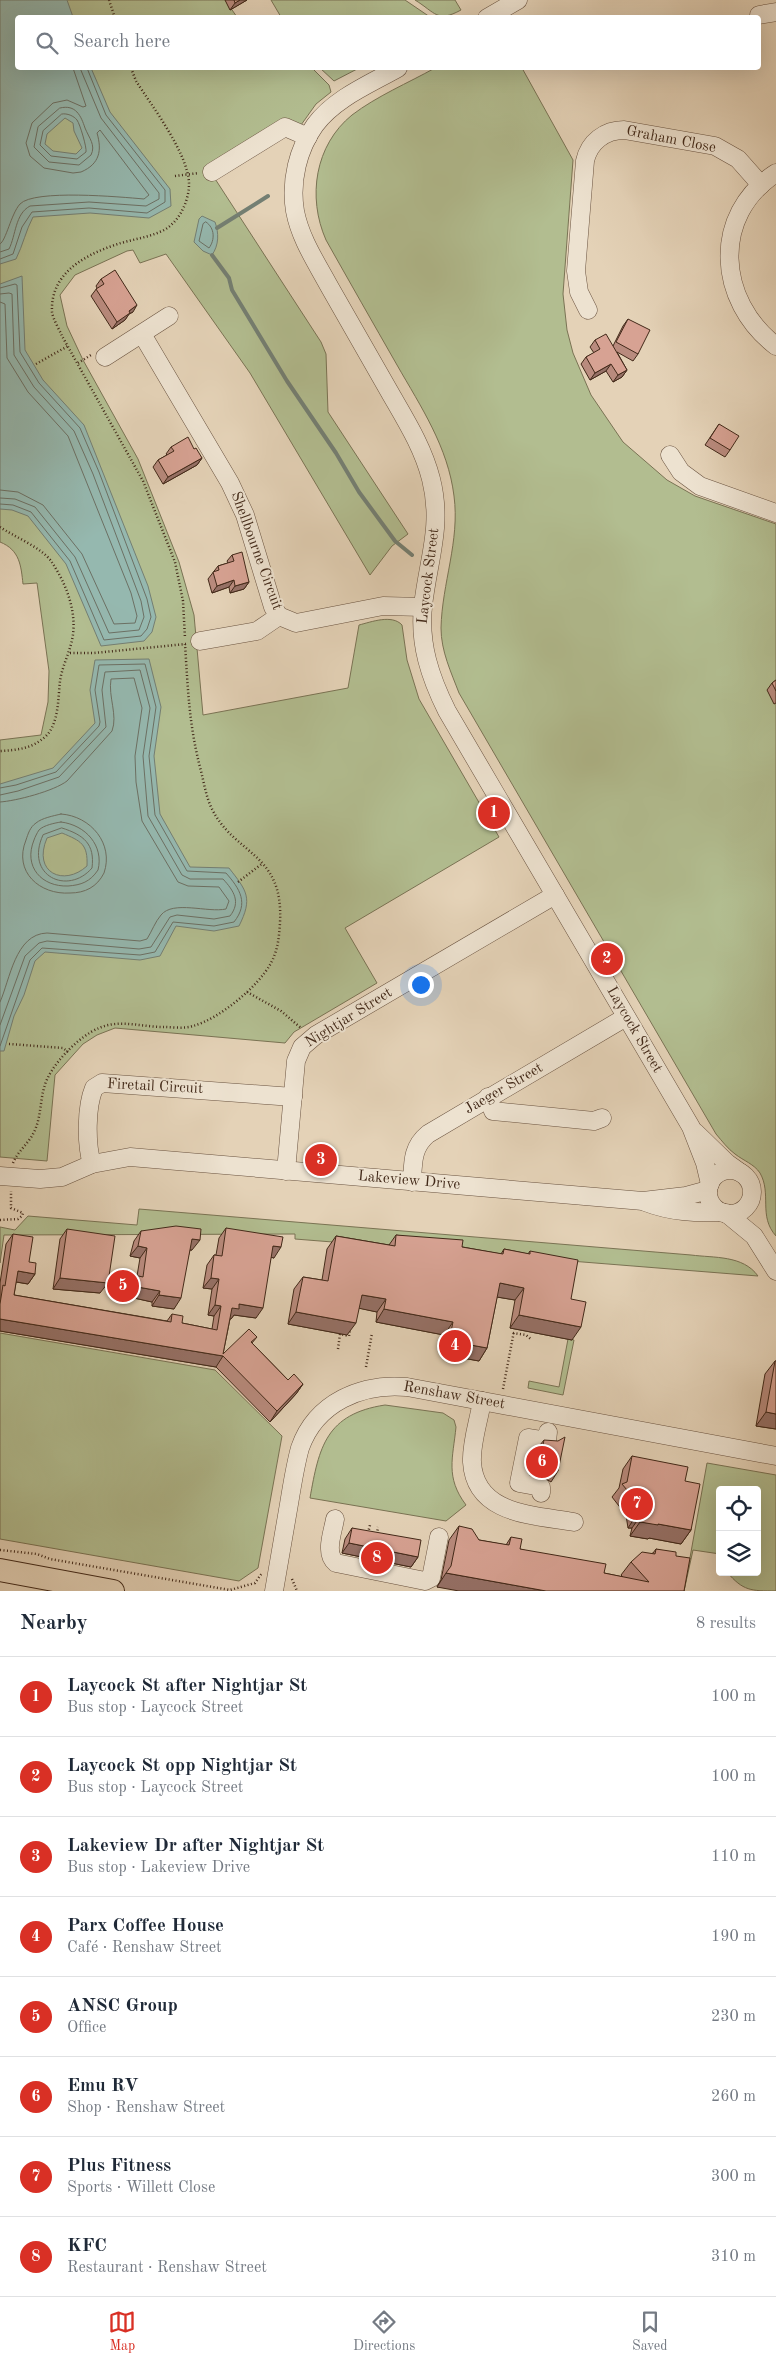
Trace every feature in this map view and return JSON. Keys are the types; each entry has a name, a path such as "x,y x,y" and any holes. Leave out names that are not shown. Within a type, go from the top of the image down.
{"main road":[{"path":"0,1570 114,1591"}],"street":[{"path":"492,15 518,0"},
{"name":"Laycock Street","path":"394,70 340,101 316,125 308,137 301,150 294,178 293,196 299,227 320,270 416,438 426,459 435,502 435,546 423,607 424,640 432,682 446,711 691,1128 709,1187"},
{"path":"212,172 285,127 308,137"},
{"name":"Graham Close","path":"588,310 580,292 576,271 585,161 588,151 598,138 613,131 624,130 714,146 738,159 761,185"},
{"path":"776,173 761,185 745,204 734,229 730,245 730,272 735,294 748,318 759,332 776,346"},
{"path":"105,357 169,316"},
{"name":"Shellbourne Circuit","path":"142,334 230,483 245,515 273,607 279,616 296,623 383,606 423,607"},
{"path":"670,455 680,472 700,486 776,513"},
{"path":"192,643 257,631 279,616"},
{"name":"Nightjar Street","path":"286,1171 296,1061 302,1046 308,1040 555,895"},
{"name":"Jaeger Street","path":"412,1182 414,1156 420,1141 488,1097 626,1017"},
{"name":"Firetail Circuit","path":"92,1164 87,1144 91,1096 94,1088 102,1083 293,1097"},
{"path":"488,1097 493,1111 594,1121 602,1118"},
{"name":"Laycock Street","path":"691,1128 727,1163 741,1173"},
{"name":"Lakeview Drive","path":"6,1176 40,1179 62,1177 92,1164 130,1157 642,1201 686,1196 709,1187"},
{"path":"762,1248 755,1224 749,1181 741,1173 730,1170 716,1175 709,1187 710,1201 754,1236 776,1271"},
{"path":"724,1212 743,1210 749,1202 752,1192"},
{"name":"Lakeview Drive","path":"642,1201 665,1210 724,1212"},
{"name":"Renshaw Street","path":"276,1583 301,1447 313,1424 330,1407 354,1392 389,1385 776,1456"},
{"path":"482,1401 472,1460 474,1476 480,1490 489,1500 502,1507 574,1522"},
{"path":"541,1493 541,1487 519,1483 528,1438 546,1441 548,1432"},
{"path":"335,1519 330,1550 332,1559 336,1563 425,1581 431,1578 434,1537"}],"path":[{"path":"109,0 114,15"},
{"path":"0,1220 18,1219 22,1216 23,1213 11,1208 6,1176 16,1157 31,1138 38,1123 44,1086 57,1062 82,1039 99,1028 120,1023 161,1027 192,1026 218,1014 252,988 272,961 279,939 279,900 276,884 263,863 220,823 211,808 205,790 189,721 192,643 175,562 143,481 68,346 52,313 54,299 61,279 72,265 102,249 163,231 179,216 187,198 189,184 185,164 136,81 132,70"},
{"path":"175,176 187,174"},
{"path":"36,364 68,346"},
{"path":"0,527 49,558 60,576 71,602 73,630 69,654 62,672 56,718 47,735 26,749 0,751"},
{"path":"69,654 192,643"},
{"path":"238,882 263,863"},
{"path":"247,992 281,1011 303,1030"},
{"path":"9,1044 63,1048 68,1052"},
{"path":"338,1348 340,1334 349,1336 350,1329"},
{"path":"503,1389 514,1332 526,1335 532,1340"},
{"path":"366,1368 372,1333"},
{"path":"367,1541 370,1525"},
{"path":"376,1543 378,1527"},
{"path":"0,1550 37,1554 50,1559 230,1590 255,1583 260,1573 276,1583 292,1579 297,1591"}],"green space":[{"path":"0,0 225,0 236,15 15,15 15,70 314,70 329,85 331,92 316,104 301,125 283,119 208,168 321,342 326,354 328,412 408,534 392,546 370,575 250,373 166,254 140,263 133,250 127,251 75,275 60,295 67,326 83,360 138,459 179,562 194,615 203,715 348,688 359,625 387,619 398,622 402,625 407,660 419,699 499,837 345,928 377,983 294,1032 285,1043 115,1028 97,1035 83,1044 55,1075 47,1161 0,1157 0,740 41,735 48,702 49,671 37,583 23,584 16,554 7,545 0,542"},
{"path":"271,0 405,0 427,15 280,15"},
{"path":"415,0 455,0 461,10 450,15 437,15"},
{"path":"322,70 355,70 334,81"},
{"path":"431,70 523,70 573,160 563,294 567,330 573,353 591,395 623,442 667,480 695,496 776,524 776,1236 768,1221 765,1189 760,1173 752,1165 732,1152 716,1134 459,693 450,669 441,637 441,628 444,595 455,529 454,496 451,478 440,444 424,412 326,240 320,224 317,207 316,189 318,173 323,156 339,127 352,115"},
{"path":"139,1209 718,1257 744,1264 758,1276 295,1239 295,1234 4,1235 0,1263 0,1227 15,1230 28,1216 137,1225"},
{"path":"0,1333 215,1370 282,1436 258,1568 239,1581 0,1539"},
{"path":"568,1339 574,1340 563,1395 528,1388 529,1381 559,1387"},
{"path":"385,1405 443,1413 454,1420 456,1427 452,1458 453,1476 459,1495 466,1505 446,1521 310,1498 317,1463 329,1436 338,1425 350,1416 365,1409"},
{"path":"707,1463 776,1475 776,1591 748,1589 731,1576 761,1576 761,1486 716,1486 716,1553 693,1550 684,1591"}],"water":[{"path":"0,0 67,0 72,15 15,15 15,70 92,70 110,112 170,189 171,206 149,218 90,213 33,217 16,259 0,264","holes":["65,118 73,123 74,131 82,148 76,154 53,151 45,144 47,134"]},
{"path":"202,216 215,222 218,235 212,255 203,251 194,242 199,219"},
{"path":"22,276 25,350 43,380 84,425 148,586 156,617 152,632 144,641 101,646 66,564 28,516 12,510 0,509 0,284"},
{"path":"149,659 161,707 154,756 160,814 190,867 229,868 244,889 247,901 246,908 239,926 214,931 176,926 160,956 140,960 45,952 35,961 24,995 14,1016 4,1051 0,1051 0,784 53,768 95,723 90,690 95,660","holes":["62,833 79,841 85,848 87,866 78,872 60,876 47,868 43,850 47,838"]}],"building":[{"path":"115,270 137,305 129,311 130,313 117,322 96,289 104,284 101,279"},
{"path":"628,319 650,330 638,354 616,342"},
{"path":"606,334 627,370 618,375 611,364 595,373 586,357 600,349 595,340"},
{"path":"719,424 739,436 730,450 710,438"},
{"path":"188,437 194,449 196,448 202,458 168,477 158,460 174,451 171,447"},
{"path":"242,552 249,582 235,586 234,580 217,586 213,572 219,570 218,566 234,561 232,555"},
{"path":"776,680 776,691 772,683"},
{"path":"176,1226 201,1229 200,1240 192,1239 181,1298 159,1295 160,1291 132,1286 134,1275 143,1277 147,1248 138,1246 141,1231"},
{"path":"226,1228 283,1237 281,1247 273,1246 263,1308 239,1304 239,1309 232,1308 223,1354 249,1329 257,1337 251,1342 288,1380 294,1374 303,1384 277,1411 223,1356 0,1319 0,1304 3,1285 5,1286 13,1234 33,1237 29,1262 36,1263 35,1274 18,1271 14,1295 171,1322 172,1314 183,1316 182,1323 217,1330 221,1306 215,1305 219,1279 211,1278 214,1255 222,1256"},
{"path":"67,1229 115,1236 108,1283 60,1278"},
{"path":"396,1235 463,1240 462,1247 503,1254 504,1249 530,1254 530,1251 578,1260 571,1299 586,1302 581,1327 519,1315 524,1288 500,1283 487,1348 449,1341 453,1322 384,1309 386,1299 362,1295 356,1323 296,1312 303,1277 328,1281 336,1236 395,1246"},
{"path":"776,1361 776,1414 766,1412"},
{"path":"565,1437 558,1471 551,1466 539,1463 544,1440 558,1441"},
{"path":"632,1456 688,1467 685,1481 700,1484 691,1530 640,1522 641,1515 637,1514 636,1501 622,1484 627,1482"},
{"path":"459,1526 472,1529 479,1540 509,1545 511,1537 522,1539 520,1549 606,1564 604,1573 649,1582 631,1562 642,1552 655,1554 656,1549 676,1552 676,1556 690,1558 684,1591 546,1591 446,1573 451,1566"},
{"path":"352,1528 421,1540 418,1557 349,1543"}],"waterway":[{"path":"217,228 268,196"},
{"path":"212,255 229,278 232,290 287,381 336,453 359,492 395,541 412,555"}],"place":[{"name":"Laycock St after Nightjar St","path":"494,813"},
{"name":"Laycock St opp Nightjar St","path":"607,959"},
{"name":"Lakeview Dr after Nightjar St","path":"321,1160"},
{"name":"ANSC Group","path":"123,1286"},
{"name":"Parx Coffee House","path":"455,1346"},
{"name":"Emu RV","path":"542,1462"},
{"name":"Plus Fitness","path":"637,1504"},
{"name":"KFC","path":"377,1558"}]}
